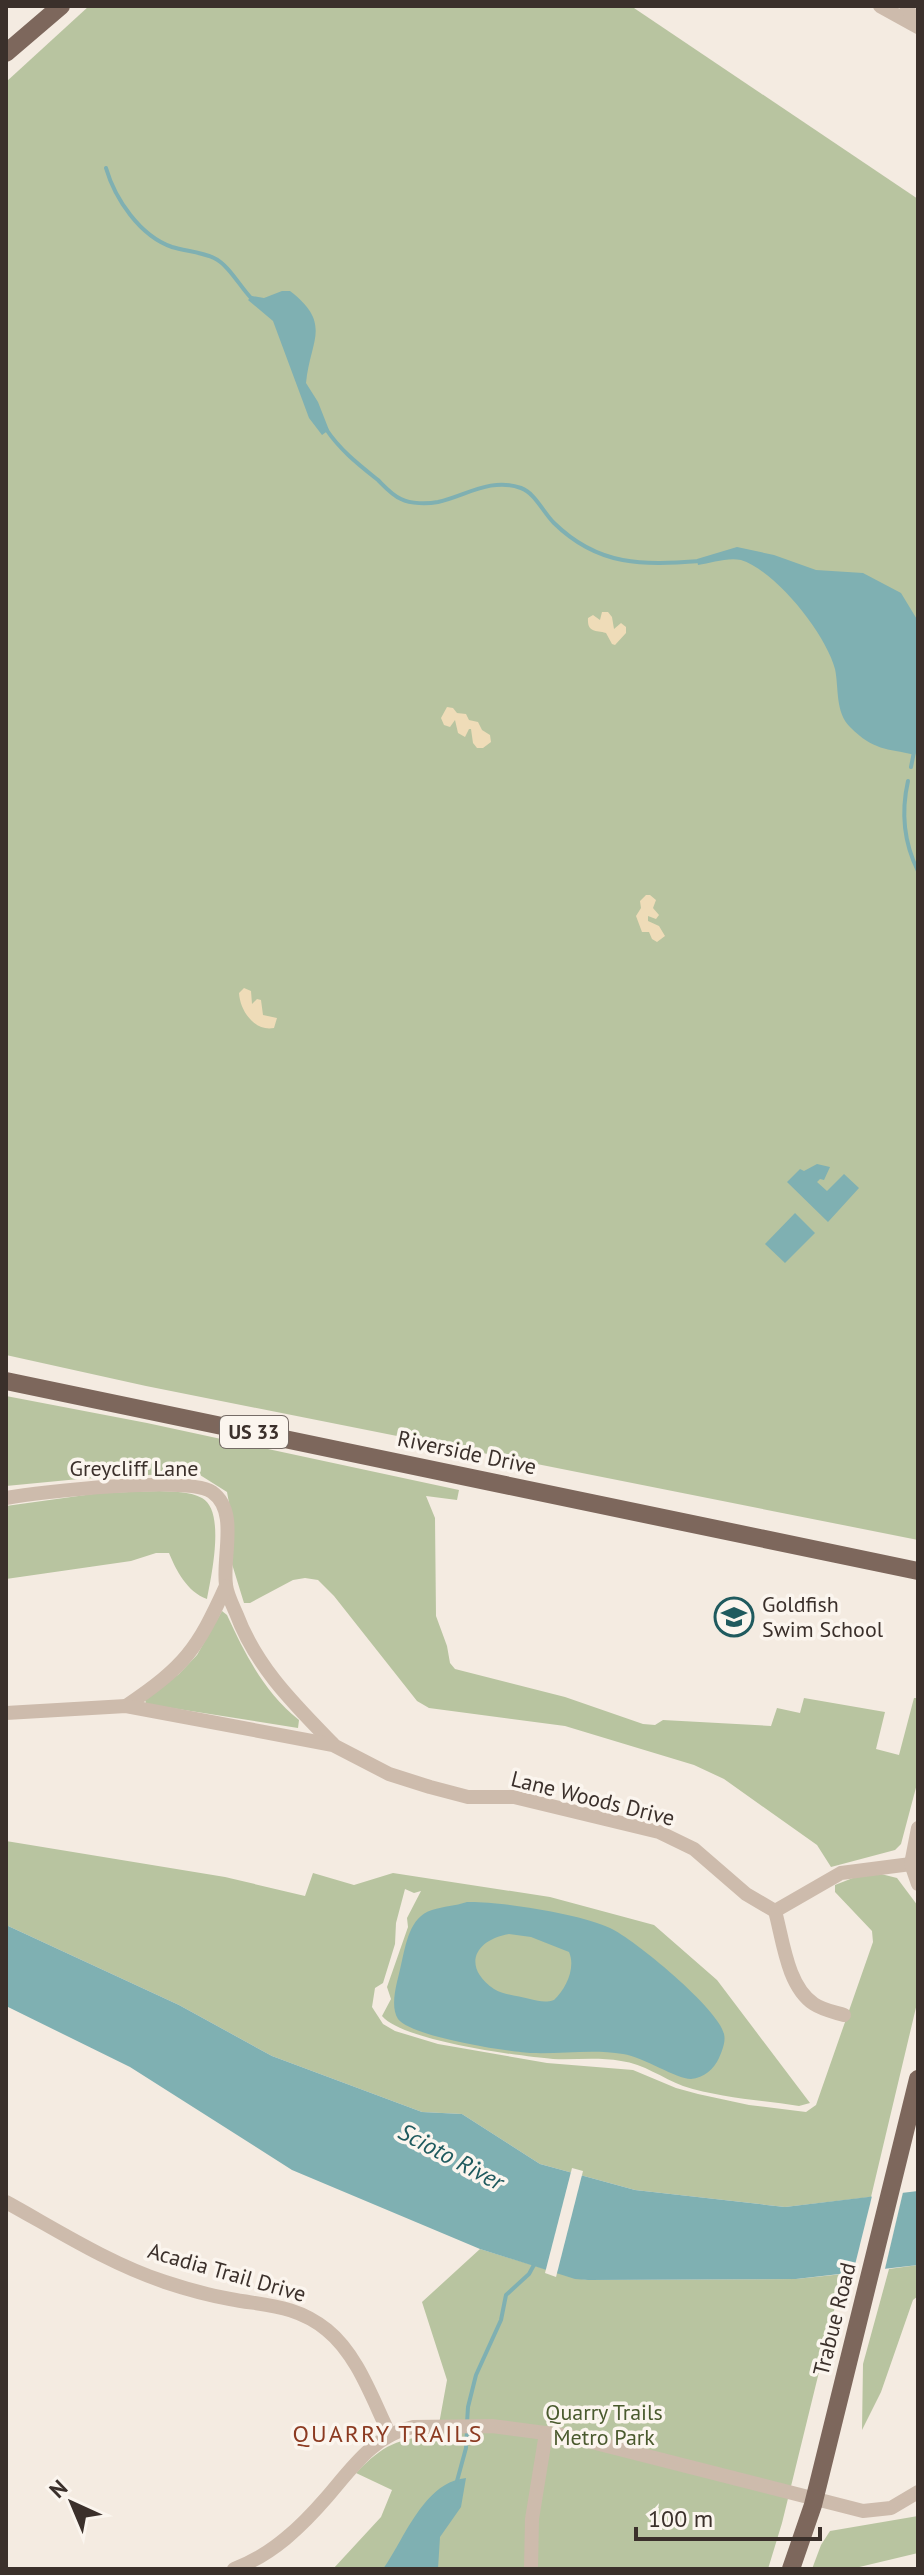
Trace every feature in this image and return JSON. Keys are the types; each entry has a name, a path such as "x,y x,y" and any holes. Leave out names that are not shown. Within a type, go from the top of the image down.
{"main road":[{"path":"6,53 61,6"},
{"name":"Riverside Drive","path":"6,1381 918,1571"},
{"name":"Trabue Road","path":"791,2569 814,2500 918,2079"}],"street":[{"path":"880,6 918,27"},
{"path":"906,6 918,27"},
{"name":"Greycliff Lane","path":"6,1498 106,1486 195,1486 210,1491 222,1502 227,1517 226,1586 206,1630 180,1665 126,1706"},
{"name":"Greycliff Lane","path":"226,1586 257,1659 281,1690 333,1745"},
{"name":"Lane Woods Drive","path":"6,1713 126,1706 333,1745 389,1774 430,1787 468,1797 514,1797 659,1832 694,1849 746,1894 775,1911"},
{"path":"918,1828 911,1864 918,1884"},
{"path":"844,2015 817,2006 797,1986 775,1911 841,1873 911,1864"},
{"name":"Acadia Trail Drive","path":"6,2202 85,2246 161,2281 229,2299 283,2307 309,2318 329,2332 347,2352 390,2435"},
{"path":"234,2569 260,2556 294,2532 373,2446 390,2435 413,2427 492,2426 546,2433 844,2508 872,2511 900,2504 918,2492"},
{"path":"531,2569 532,2519 546,2433"}],"green space":[{"path":"89,6 631,6 918,199 918,1540 146,1386 6,1355 6,82"},
{"path":"6,1396 459,1490 457,1500 426,1496 435,1518 436,1616 450,1663 455,1669 565,1697 643,1724 655,1725 663,1720 771,1726 777,1708 800,1713 804,1698 885,1712 876,1749 899,1755 914,1698 918,1698 918,1780 901,1844 895,1850 831,1867 817,1845 724,1779 694,1765 565,1726 429,1708 417,1701 318,1580 293,1580 250,1603 244,1603 232,1564 231,1514 227,1492 200,1475 183,1473 6,1486"},
{"path":"159,1491 192,1494 209,1505 215,1545 207,1599 188,1586 169,1553 6,1579 6,1506 100,1493"},
{"path":"222,1611 266,1685 299,1720 298,1728 146,1704 145,1699 179,1674 197,1655"},
{"path":"6,1841 225,1877 305,1896 313,1873 354,1885 393,1873 550,1897 654,1925 717,1980 810,2103 799,2106 711,2093 683,2086 629,2063 604,2059 553,2059 489,2051 436,2040 394,2025 382,2016 391,1999 387,1987 408,1927 407,1918 421,1891 414,1893 405,1889 396,1923 395,1944 383,1983 375,1988 372,2007 383,2024 395,2031 438,2044 547,2063 633,2070 698,2094 749,2105 806,2112 816,2105 873,1942 872,1931 835,1892 835,1885 863,1874 877,1873 897,1878 918,1906 918,1999 871,2197 785,2207 635,2190 540,2164 462,2114 422,2112 272,2056 179,2005 6,1925"},
{"name":"Quarry Trails Metro Park","path":"480,2249 588,2280 796,2279 843,2274 768,2569 333,2569 381,2517 392,2490 356,2473 383,2449 411,2439 437,2435 447,2380 422,2302"},
{"path":"918,2265 918,2296 913,2300 881,2392 862,2430 863,2364 889,2269"},
{"path":"918,2516 918,2553 851,2569 812,2569 830,2531"}],"sand":[{"path":"602,612 608,612 612,617 614,629 621,623 626,627 626,633 615,645 606,633 589,626 588,618 593,615 600,620"},
{"path":"447,707 478,722 482,730 490,735 491,742 477,748 471,729 465,737 458,733 455,720 450,727 444,725 441,718"},
{"path":"646,895 656,900 653,908 659,915 656,919 648,916 648,921 659,926 665,936 657,942 649,932 642,932 636,916 641,908 640,901"},
{"path":"244,988 251,991 252,1004 257,999 261,1000 263,1015 277,1018 274,1028 261,1027 250,1019 240,1000 239,993"}],"water":[{"path":"290,291 303,303 315,323 316,333 306,383 318,402 329,430 322,435 309,418 273,321 248,300 252,296 264,298"},
{"path":"737,547 774,555 816,570 863,573 901,593 918,621 918,747 915,755 873,745 845,721 830,655 811,622 784,590 755,566 741,560 698,565 697,559"},
{"path":"817,1164 830,1167 824,1180 817,1182 827,1191 844,1174 859,1188 828,1222 787,1182 800,1169 804,1171"},
{"path":"795,1213 815,1233 785,1263 765,1244"},
{"path":"467,1902 560,1913 597,1923 622,1935 692,1992 719,2023 724,2040 717,2062 704,2075 691,2079 623,2054 503,2050 440,2037 407,2026 395,2013 394,2000 413,1925 424,1914","holes":["509,1934 531,1937 569,1952 569,1978 554,2000 539,2001 502,1993 484,1981 475,1964 480,1948 497,1937"]},
{"name":"Scioto River","path":"6,1925 179,2005 272,2056 422,2112 462,2114 540,2164 635,2190 785,2207 918,2191 918,2265 796,2279 588,2280 575,2279 480,2249 292,2170 130,2067 6,2006"},
{"path":"466,2478 461,2507 440,2537 438,2569 383,2569 427,2500 451,2482"}],"pier":[{"path":"572,2168 583,2171 556,2277 545,2273"},
{"path":"904,2188 884,2273 852,2277 873,2192"}],"waterway":[{"path":"106,168 122,204 149,234 172,247 204,254 219,261 252,299"},
{"path":"326,429 350,456 405,501 434,503 489,486 510,485 531,494 554,523 571,537 605,555 641,562 701,561"},
{"path":"911,767 914,752"},
{"path":"908,781 905,827 918,871"},
{"path":"467,2423 476,2375 501,2320 506,2295 529,2274 535,2263"},
{"path":"457,2481 467,2431"}],"place":[{"name":"Goldfish Swim School","path":"734,1617"}],"district":[{"name":"QUARRY TRAILS","path":"388,2434"}]}
